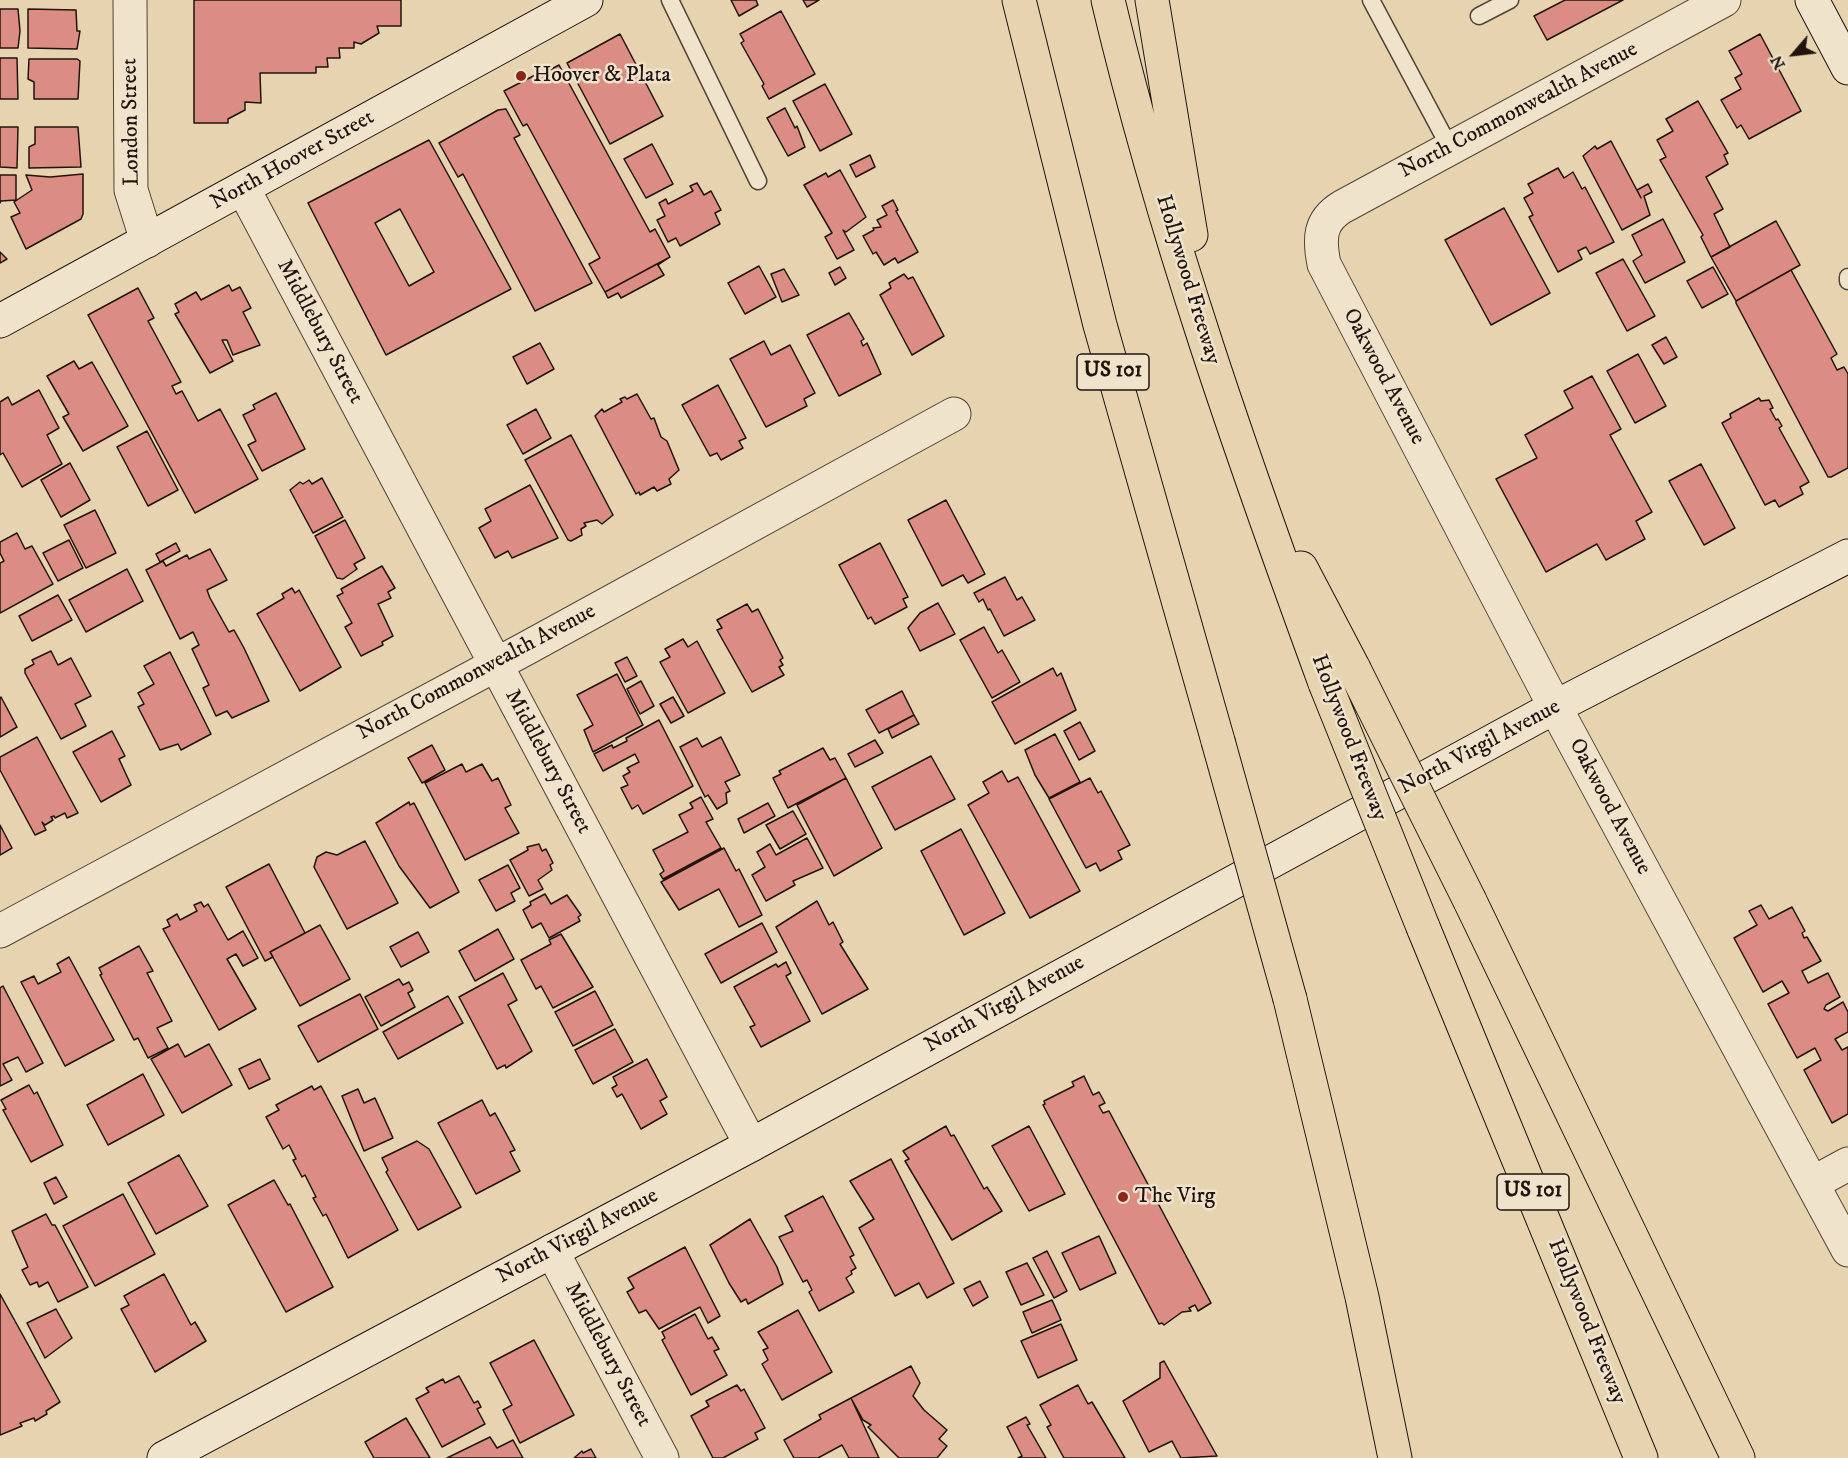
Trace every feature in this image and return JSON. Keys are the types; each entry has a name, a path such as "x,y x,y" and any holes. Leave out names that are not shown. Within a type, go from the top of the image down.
{"highway":[{"name":"US 101","path":"1019,0 1106,348 1290,999 1362,1297 1395,1458"},
{"name":"Hollywood Freeway","path":"1108,0 1149,155 1215,370 1325,683 1641,1458"},
{"path":"1152,0 1215,370"},
{"path":"1248,469 1354,669 1470,901 1738,1458"}],"street":[{"name":"London Street","path":"130,0 131,190 147,241"},
{"name":"North Commonwealth Avenue","path":"1321,230 1330,214 1342,207 1724,0"},
{"path":"1812,0 1848,68"},
{"name":"North Hoover Street","path":"0,321 582,1"},
{"name":"Middlebury Street","path":"243,188 751,1144"},
{"name":"Oakwood Avenue","path":"1321,230 1324,264 1555,706 1848,1250"},
{"name":"North Commonwealth Avenue","path":"0,931 954,414"},
{"name":"North Virgil Avenue","path":"164,1458 751,1144 1555,706 1848,556"},
{"path":"1813,1183 1848,1164"},
{"name":"Middlebury Street","path":"552,1251 662,1458"}],"lane":[{"path":"670,0 758,181"},
{"path":"1371,0 1450,148"},
{"path":"1479,16 1510,0"}],"building":[{"path":"194,0 401,0 401,26 377,26 379,33 361,44 354,42 354,48 339,48 340,58 327,58 328,67 316,67 316,73 260,73 261,103 245,102 245,110 228,119 228,123 194,123"},
{"path":"731,0 756,0 758,5 739,16"},
{"path":"803,0 819,0 807,7"},
{"path":"1565,0 1623,0 1547,40 1534,16"},
{"path":"0,9 18,9 20,31 18,48 0,48"},
{"path":"28,9 76,10 77,31 80,31 77,49 28,48"},
{"path":"781,11 815,74 769,99 762,86 764,84 741,43 744,41 740,34"},
{"path":"620,34 663,116 610,144 567,63"},
{"path":"1760,34 1801,111 1749,139 1741,125 1737,128 1721,100 1741,89 1735,78 1742,74 1729,51"},
{"path":"0,58 17,58 18,99 0,99"},
{"path":"29,59 77,59 80,61 78,99 34,99 34,82 28,79"},
{"path":"559,65 650,232 655,229 670,257 605,292 589,264 600,258 527,124 523,126 504,91"},
{"path":"825,84 852,134 820,151 793,101"},
{"path":"1698,101 1728,153 1724,155 1728,164 1706,177 1723,209 1714,214 1730,247 1711,257 1701,237 1703,235 1660,160 1666,157 1657,140 1673,131 1666,119"},
{"path":"785,108 795,128 797,126 805,147 788,156 767,118"},
{"path":"506,109 520,135 514,138 592,283 535,311 463,174 458,177 439,143 498,110"},
{"path":"0,127 18,127 17,168 0,167"},
{"path":"35,127 78,127 81,167 29,168 29,147 35,144"},
{"path":"429,140 511,289 386,355 308,203","holes":["400,209 434,272 409,286 375,223"]},
{"path":"1611,141 1641,198 1637,190 1648,184 1652,192 1644,196 1650,215 1622,230 1583,156 1595,146 1597,149"},
{"path":"652,144 673,184 646,198 624,159"},
{"path":"870,155 875,167 856,177 850,165"},
{"path":"1558,168 1564,178 1573,172 1582,189 1585,187 1614,242 1590,254 1586,247 1578,251 1582,259 1558,272 1529,217 1533,215 1524,198 1533,193 1528,184"},
{"path":"840,170 866,217 846,232 843,230 854,250 837,259 825,237 832,233 804,185 826,173 828,177"},
{"path":"83,174 81,219 26,249 11,217 20,213 14,202 32,190 26,175 50,177"},
{"path":"0,175 16,175 16,200 0,203"},
{"path":"697,183 704,195 711,191 721,210 715,213 720,224 680,246 676,238 668,242 657,220 665,216 659,203 666,199 668,204 693,191 690,186"},
{"path":"893,200 898,210 896,211 918,252 898,263 895,258 884,265 876,252 873,254 863,236 874,230 873,228 881,227 877,220 887,215 882,206"},
{"path":"1504,208 1550,293 1491,325 1445,240"},
{"path":"1663,219 1685,262 1645,283 1633,261 1642,255 1632,235"},
{"path":"1776,221 1800,265 1736,301 1711,257"},
{"path":"0,252 7,259 0,263"},
{"path":"670,257 658,265 664,275 621,298 618,293 608,298 605,292"},
{"path":"1623,259 1655,316 1627,331 1596,273"},
{"path":"759,266 776,297 745,314 728,283"},
{"path":"840,267 846,278 835,285 829,273"},
{"path":"1713,267 1728,294 1702,308 1687,281"},
{"path":"784,269 799,295 782,302 771,274"},
{"path":"1791,270 1837,354 1831,358 1837,370 1844,367 1848,374 1848,468 1831,477 1828,477 1736,303"},
{"path":"904,274 908,279 913,277 944,336 912,355 880,295 891,288 889,283"},
{"path":"229,285 232,291 240,287 251,308 243,312 260,345 233,355 227,340 222,340 233,361 210,373 175,314 179,312 175,304 196,292 201,300"},
{"path":"138,288 154,318 148,321 181,382 172,386 176,394 182,391 198,421 220,409 258,479 195,513 88,315"},
{"path":"849,313 864,339 861,341 863,346 867,343 881,374 839,396 807,335"},
{"path":"1666,337 1677,357 1664,364 1652,345"},
{"path":"764,341 771,355 790,345 815,393 804,399 807,406 766,427 730,359"},
{"path":"540,343 554,369 527,384 513,357"},
{"path":"1638,354 1666,406 1635,423 1607,371"},
{"path":"74,361 79,369 92,362 128,426 83,451 63,417 69,414 47,376"},
{"path":"1592,376 1621,429 1610,435 1652,512 1636,521 1645,539 1606,560 1597,544 1546,572 1496,479 1537,458 1525,435 1573,408 1564,391"},
{"path":"718,385 746,438 739,441 743,448 721,460 717,453 710,456 682,405"},
{"path":"39,390 59,428 47,435 62,464 22,487 3,453 0,455 0,402 8,397 12,405"},
{"path":"276,393 305,449 262,471 248,445 256,441 243,415 255,409 253,405"},
{"path":"637,394 651,419 654,418 661,437 667,441 679,470 669,479 671,484 657,491 654,487 640,495 639,492 636,494 595,416 602,409 604,412 622,402 620,399 625,397 627,399"},
{"path":"1759,398 1761,401 1769,400 1773,408 1770,409 1782,426 1779,428 1809,482 1800,487 1803,494 1779,507 1775,500 1765,505 1722,423 1731,418 1730,414"},
{"path":"536,409 551,438 523,454 507,425"},
{"path":"147,431 178,490 148,506 117,447"},
{"path":"571,435 613,515 602,524 597,520 584,523 586,526 581,529 582,535 571,541 568,540 525,460"},
{"path":"70,463 90,500 61,517 41,480"},
{"path":"1701,464 1735,528 1704,545 1669,481"},
{"path":"322,478 343,517 313,533 290,490 300,482 303,484 309,480 312,484"},
{"path":"530,485 558,538 512,558 508,551 495,558 479,528 491,521 485,509"},
{"path":"946,500 985,574 968,583 963,575 942,586 908,520"},
{"path":"95,510 116,553 86,568 64,525"},
{"path":"345,520 365,558 354,564 357,569 343,579 337,578 315,536"},
{"path":"17,533 25,549 32,546 53,584 0,613 0,563 4,561 0,553 0,542"},
{"path":"69,540 83,568 58,581 43,553"},
{"path":"176,543 180,551 160,562 156,554"},
{"path":"880,543 908,597 903,599 907,607 875,624 871,617 868,619 839,565"},
{"path":"210,549 227,580 207,590 210,598 229,632 234,630 269,701 232,718 227,711 216,716 203,688 209,685 192,649 199,645 193,632 180,639 146,570 163,561 166,566 187,555 189,559"},
{"path":"382,566 395,588 388,592 391,598 378,604 393,636 382,642 383,645 361,656 345,627 352,623 337,596 343,593 341,589"},
{"path":"127,569 143,601 86,632 69,600"},
{"path":"1005,577 1017,600 1022,597 1035,620 1004,636 990,609 988,610 983,599 979,602 974,593"},
{"path":"292,588 295,593 299,590 341,667 300,691 257,614 284,598 282,594"},
{"path":"58,595 72,620 32,641 19,616"},
{"path":"938,603 955,634 920,651 908,628 920,613"},
{"path":"747,604 752,612 758,609 783,658 780,660 783,665 779,667 784,675 752,692 717,630 722,628 717,620"},
{"path":"984,627 998,653 1002,650 1020,682 992,698 960,640"},
{"path":"683,639 688,647 697,641 725,693 688,713 660,662 670,657 665,649"},
{"path":"51,651 58,665 71,658 91,696 75,704 86,726 61,739 25,673 25,669 34,664 32,660"},
{"path":"170,652 211,734 181,750 178,744 160,750 138,707 144,704 138,693 154,684 144,666"},
{"path":"627,657 637,676 625,682 615,663"},
{"path":"1053,668 1057,676 1061,673 1076,710 1015,744 992,702"},
{"path":"617,674 643,725 593,752 584,730 593,725 577,695"},
{"path":"641,681 654,706 640,714 627,689"},
{"path":"902,691 914,715 879,733 866,710"},
{"path":"673,697 684,716 671,723 660,704"},
{"path":"0,698 17,727 0,737"},
{"path":"914,715 919,724 892,738 888,729"},
{"path":"659,720 693,786 643,814 638,805 632,809 621,788 628,785 623,776 630,772 627,768 639,762 635,754 603,771 594,754 627,741 626,738"},
{"path":"1080,722 1095,751 1079,760 1064,731"},
{"path":"112,731 125,756 119,759 131,785 101,802 73,752"},
{"path":"1055,734 1080,782 1049,798 1035,775 1025,750"},
{"path":"37,737 78,813 67,818 65,813 55,818 51,817 53,820 45,825 42,822 46,830 35,835 0,770 0,757"},
{"path":"721,737 740,775 725,782 730,791 726,793 727,803 717,809 708,795 705,797 680,747 697,738 702,747"},
{"path":"875,740 883,753 855,767 848,754"},
{"path":"432,745 445,770 422,783 408,758"},
{"path":"823,748 830,760 835,758 846,778 788,808 773,778 781,774 779,771"},
{"path":"931,756 955,799 895,830 872,787"},
{"path":"462,764 466,772 482,764 492,781 498,778 511,805 505,808 519,833 465,860 425,783"},
{"path":"1002,771 1008,782 1018,777 1080,891 1030,918 968,805 989,793 983,782"},
{"path":"846,778 882,848 834,876 797,805"},
{"path":"1090,778 1098,793 1101,791 1130,845 1118,851 1122,859 1100,871 1096,863 1086,868 1049,799"},
{"path":"701,797 713,819 706,822 721,848 663,879 660,874 664,871 653,850 688,832 679,815 693,808 690,803"},
{"path":"409,802 410,805 414,803 459,892 430,908 399,866 376,823"},
{"path":"768,803 775,816 744,833 738,819"},
{"path":"793,811 806,834 780,849 766,825"},
{"path":"0,825 12,848 0,855"},
{"path":"961,829 1005,913 964,935 921,851"},
{"path":"807,838 823,868 793,881 795,885 766,901 752,875 765,867 757,852 770,844 776,855"},
{"path":"365,841 398,903 347,929 314,867 317,857 326,852 337,855"},
{"path":"539,844 542,851 546,849 553,863 550,865 552,870 538,880 543,889 529,896 510,860 528,850 527,847"},
{"path":"724,848 736,871 739,869 762,915 739,927 719,889 679,910 661,882"},
{"path":"269,864 305,933 270,952 273,957 265,961 226,887"},
{"path":"508,865 520,888 511,893 515,901 496,911 479,880"},
{"path":"545,894 551,904 567,895 581,915 578,917 580,921 549,938 541,923 532,928 523,910 531,905 530,902"},
{"path":"817,901 829,925 833,922 843,942 840,944 868,989 822,1014 776,927"},
{"path":"201,902 204,907 208,904 228,940 243,931 258,958 243,966 236,954 227,959 256,1009 219,1030 163,929 170,926 167,920 177,914 180,920 197,911 194,905"},
{"path":"1761,905 1769,919 1792,907 1805,931 1802,933 1804,938 1807,937 1821,961 1802,971 1808,983 1828,973 1840,997 1826,1005 1824,1009 1828,1011 1843,1002 1848,1012 1848,1032 1835,1039 1842,1050 1848,1047 1848,1114 1832,1123 1804,1070 1821,1060 1815,1048 1797,1058 1768,1004 1789,993 1782,981 1763,992 1734,938 1757,925 1749,911"},
{"path":"762,923 777,952 721,983 705,954"},
{"path":"320,925 350,979 300,1006 270,952"},
{"path":"498,929 514,959 475,981 459,951"},
{"path":"418,932 429,952 401,967 390,947"},
{"path":"561,934 593,987 553,1008 541,986 536,989 521,960 551,944 549,940"},
{"path":"139,946 153,971 147,973 172,1021 157,1028 168,1048 148,1058 138,1038 134,1040 100,975 102,974 99,968"},
{"path":"69,957 114,1040 65,1066 21,982 34,976 38,984 61,972 57,964"},
{"path":"786,962 791,973 786,976 810,1021 761,1047 750,1027 755,1025 734,987 776,964 778,967"},
{"path":"503,973 517,1000 508,1005 532,1051 506,1068 505,1065 497,1069 459,997"},
{"path":"399,979 403,985 409,982 413,990 408,993 415,1007 381,1026 365,997"},
{"path":"3,986 43,1063 26,1072 18,1057 3,1064 12,1080 0,1086 0,988"},
{"path":"595,991 613,1025 573,1046 555,1012"},
{"path":"360,994 378,1029 318,1062 298,1026"},
{"path":"448,996 463,1023 398,1059 383,1032"},
{"path":"615,1029 633,1062 593,1084 575,1050"},
{"path":"178,1044 185,1057 209,1044 232,1085 182,1113 151,1059"},
{"path":"260,1059 270,1079 249,1089 239,1069"},
{"path":"647,1059 667,1097 660,1101 667,1114 641,1129 622,1094 617,1097 612,1088 617,1085 613,1077"},
{"path":"143,1074 164,1115 108,1145 87,1105"},
{"name":"The Virg","path":"1084,1076 1093,1095 1099,1092 1105,1103 1099,1106 1103,1113 1109,1111 1211,1303 1198,1311 1195,1305 1189,1308 1191,1311 1182,1312 1164,1325 1159,1324 1043,1105 1044,1101 1074,1086 1072,1082"},
{"path":"29,1085 34,1094 37,1092 63,1145 31,1162 3,1110 6,1109 1,1100"},
{"path":"312,1086 314,1090 321,1086 398,1230 348,1258 326,1214 323,1216 313,1198 316,1197 305,1175 302,1177 293,1160 296,1159 289,1145 283,1149 266,1117 279,1110 276,1105"},
{"path":"358,1089 364,1103 375,1098 393,1138 364,1151 342,1096"},
{"path":"482,1100 490,1116 495,1113 515,1150 510,1152 520,1171 476,1194 438,1123"},
{"path":"946,1126 951,1136 954,1135 984,1189 987,1187 1002,1211 952,1240 905,1161 909,1159 903,1151"},
{"path":"1029,1126 1065,1194 1029,1211 992,1146"},
{"path":"417,1141 429,1149 461,1207 418,1230 386,1172 388,1170 382,1158"},
{"path":"179,1155 208,1206 156,1234 128,1183"},
{"path":"891,1159 954,1283 927,1298 919,1283 895,1296 859,1228 874,1219 850,1181"},
{"path":"56,1177 67,1197 54,1204 44,1183"},
{"path":"274,1180 288,1205 290,1204 333,1287 286,1312 228,1205"},
{"path":"123,1194 155,1254 95,1286 63,1226"},
{"path":"823,1196 854,1255 850,1257 856,1268 846,1278 854,1292 819,1311 809,1292 812,1290 807,1280 803,1282 779,1237 793,1231 785,1216"},
{"path":"46,1214 52,1225 55,1225 88,1287 58,1302 48,1282 39,1287 37,1282 30,1285 22,1270 28,1267 12,1231"},
{"path":"750,1219 777,1267 783,1284 748,1304 746,1299 741,1302 710,1245"},
{"path":"1099,1236 1116,1273 1080,1290 1062,1253"},
{"path":"685,1247 720,1316 708,1323 700,1307 659,1329 646,1310 639,1313 627,1292 634,1288 628,1278"},
{"path":"1047,1251 1067,1291 1054,1298 1033,1258"},
{"path":"1027,1263 1044,1295 1021,1305 1006,1272"},
{"path":"164,1274 191,1325 195,1322 206,1341 155,1372 121,1309 129,1305 124,1296"},
{"path":"980,1281 988,1297 973,1306 964,1289"},
{"path":"0,1294 60,1402 35,1421 34,1418 20,1423 22,1426 0,1435"},
{"path":"1052,1300 1061,1320 1032,1333 1023,1312"},
{"path":"56,1309 72,1338 45,1358 27,1323"},
{"path":"798,1310 832,1372 782,1400 762,1364 768,1360 763,1350 768,1348 758,1332"},
{"path":"695,1314 708,1339 712,1337 719,1349 714,1351 727,1375 691,1395 662,1340 665,1338 662,1332"},
{"path":"1061,1324 1077,1360 1038,1378 1021,1341"},
{"path":"534,1340 574,1415 520,1443 503,1410 512,1405 490,1363"},
{"path":"1164,1361 1217,1456 1181,1458 1172,1441 1149,1452 1123,1401 1160,1378 1160,1363"},
{"path":"911,1366 920,1383 913,1396 924,1410 947,1430 939,1439 947,1446 937,1458 899,1458 868,1427 871,1425 863,1420 851,1398"},
{"path":"459,1376 474,1403 478,1401 481,1407 477,1409 485,1424 442,1447 416,1399 429,1392 426,1388 443,1379 445,1383"},
{"path":"737,1385 741,1391 744,1389 765,1428 755,1433 758,1439 723,1458 713,1458 691,1416 709,1406 706,1401"},
{"path":"1078,1385 1088,1404 1092,1402 1125,1458 1064,1458 1047,1427 1051,1425 1040,1405"},
{"path":"851,1398 879,1458 849,1458 842,1445 818,1458 794,1458 784,1440 821,1419 819,1415"},
{"path":"1026,1417 1030,1424 1027,1425 1046,1458 1018,1458 1022,1456 1007,1427"},
{"path":"406,1418 430,1458 374,1458 365,1442"},
{"path":"490,1437 497,1448 513,1440 523,1458 447,1458"},
{"path":"591,1449 596,1458 574,1458 582,1451 583,1453"}],"place":[{"name":"Hoover & Plata","path":"521,76"},
{"name":"The Virg","path":"1123,1197"}]}
